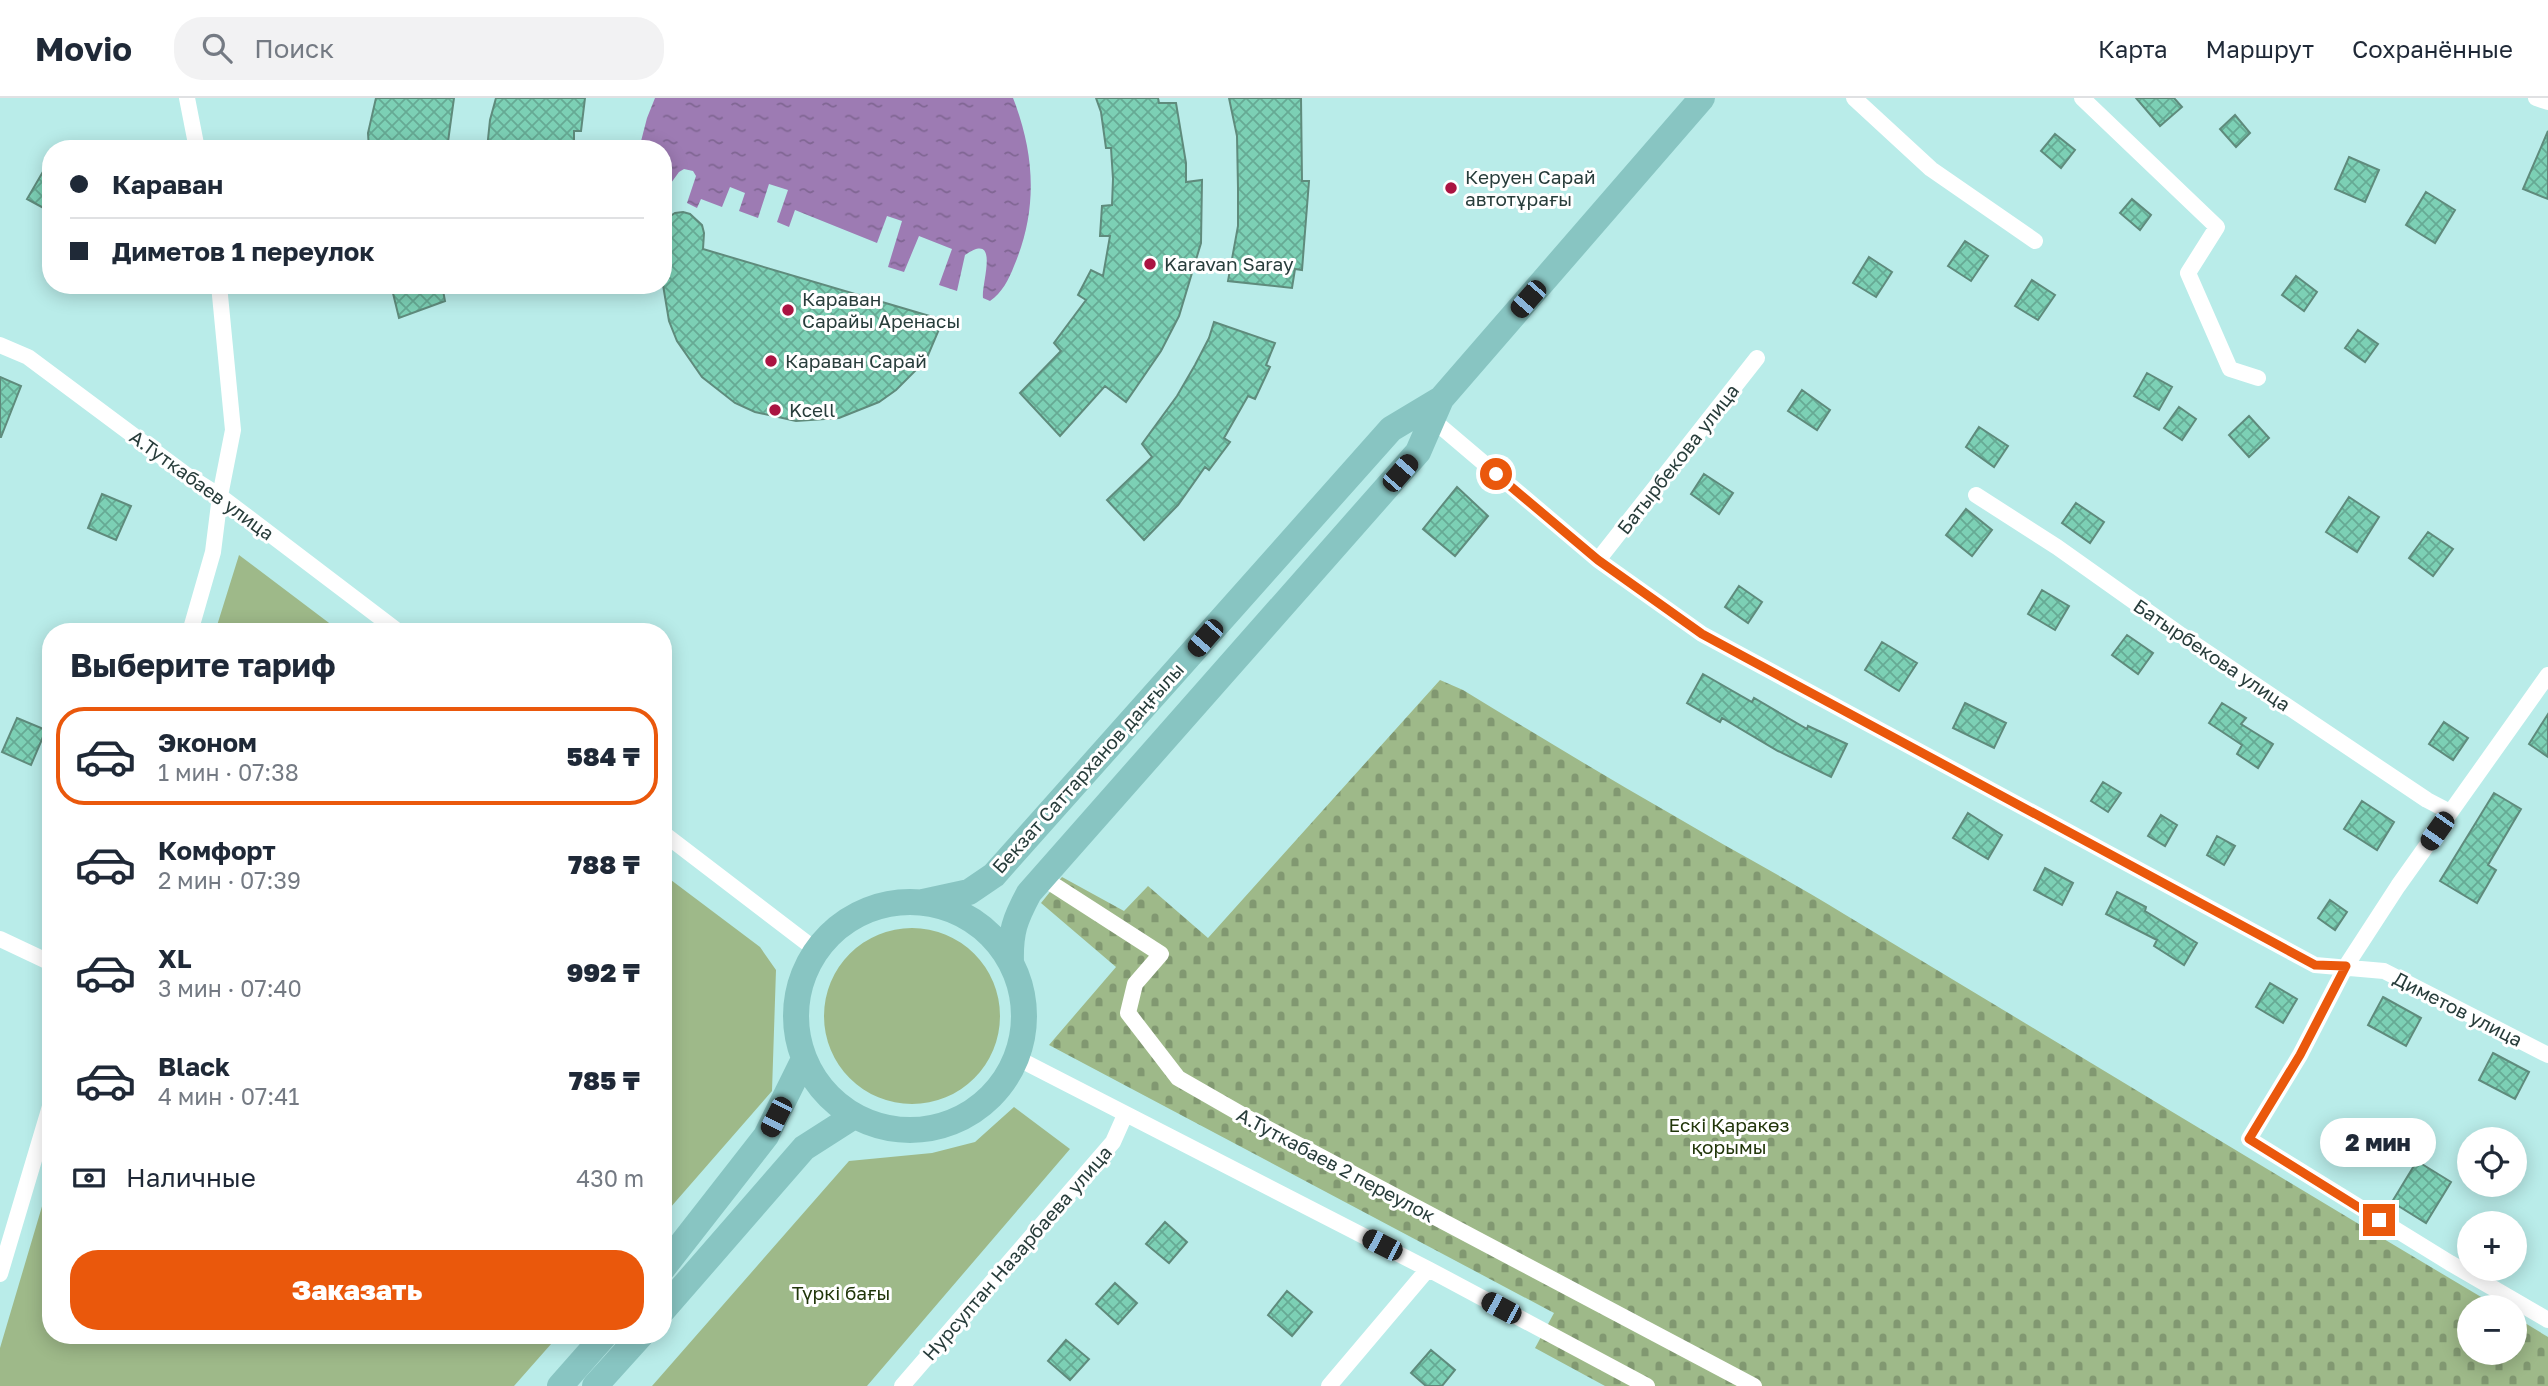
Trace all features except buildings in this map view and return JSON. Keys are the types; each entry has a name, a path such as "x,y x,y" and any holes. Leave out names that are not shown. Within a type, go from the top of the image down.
{"main road":[{"name":"Бекзат Саттарханов даңғылы","path":"1012,963 1010,938 1016,917 1029,893 1418,452 1437,409 1702,98"},
{"name":"Бекзат Саттарханов даңғылы","path":"923,902 969,892 994,875 1391,429 1437,409"},
{"path":"923,902 940,905 972,920 995,939 1012,963 1019,981 1024,1010 1022,1039 1017,1058 997,1091 975,1110 948,1124 910,1131 891,1129 854,1116 824,1091 804,1059 799,1041 797,1003 800,985 816,950 841,925 871,908 888,903 923,902"},
{"path":"672,1256 766,1136 804,1059"},
{"path":"672,1300 804,1147 854,1116"},
{"path":"560,1386 597,1344"},
{"path":"595,1386 632,1344"}],"street":[{"path":"187,98 195,140"},
{"path":"1854,98 1931,169 2035,241"},
{"path":"2082,98 2217,227 2188,273 2230,369 2258,378"},
{"path":"2536,98 2548,102"},
{"path":"193,623 214,552 220,496 233,430 220,294"},
{"name":"А.Туткабаев улица","path":"0,345 28,357 185,474 220,496 387,623"},
{"name":"Батырбекова улица","path":"1598,560 1757,358"},
{"name":"Диметов улица","path":"1437,409 1598,560 1714,640 2315,965 2384,971 2548,1055"},
{"name":"Батырбекова улица","path":"1976,495 2057,547 2181,635 2427,800 2450,812"},
{"path":"2548,675 2450,812 2346,966 2300,1055 2249,1139 2548,1320"},
{"path":"672,840 816,950"},
{"name":"А.Туткабаев 2 переулок","path":"1043,878 1161,954 1135,984 1128,1013 1178,1078 1269,1130 1754,1386"},
{"path":"0,939 42,959"},
{"path":"1017,1058 1428,1269 1647,1386"},
{"name":"Нурсултан Назарбаева улица","path":"902,1386 1113,1142 1125,1115"},
{"path":"0,1274 42,1133"},
{"path":"1329,1386 1428,1269"}],"green space":[{"path":"239,555 329,623 218,623"},
{"name":"Ескі Қаракөз қорымы","path":"1440,680 1463,690 1619,784 1823,901 2478,1295 2457,1295 2457,1365 2527,1365 2527,1324 2548,1337 2548,1386 1605,1386 1535,1348 1554,1313 1049,1045 1116,967 1041,903 1062,877 1124,911 1148,886 1208,938"},
{"path":"672,881 760,947 776,970 772,1091 672,1206"},
{"path":"912,928 946,935 974,954 993,982 1000,1016 993,1050 974,1078 946,1097 912,1104 878,1097 850,1078 831,1050 824,1016 831,982 850,954 878,935"},
{"name":"Түркі бағы","path":"1014,1107 1070,1149 867,1386 652,1386 849,1161 932,1153 975,1142"},
{"path":"42,1206 42,1344 551,1344 514,1386 0,1386 0,1348"}],"water":[{"path":"655,98 1013,98 1026,140 1031,182 1022,245 1007,281 990,301 983,298 987,262 983,249 976,249 965,255 957,291 939,285 952,249 919,236 904,272 888,267 902,221 887,216 877,243 795,210 789,227 777,222 788,190 769,184 758,218 739,211 745,193 730,187 722,207 701,199 697,208 687,203 696,176 693,171 684,169 672,182 672,140 641,140"}],"place":[{"name":"Керуен Сарай автотұрағы","path":"1451,188"},
{"name":"Karavan Saray","path":"1150,264"},
{"name":"Караван Сарайы Аренасы","path":"788,310"},
{"name":"Караван Сарай","path":"771,361"},
{"name":"Kcell","path":"775,410"}],"route":[{"path":"1496,474 1598,560 1702,634 2315,965 2346,966 2300,1055 2249,1139 2379,1220"}]}
